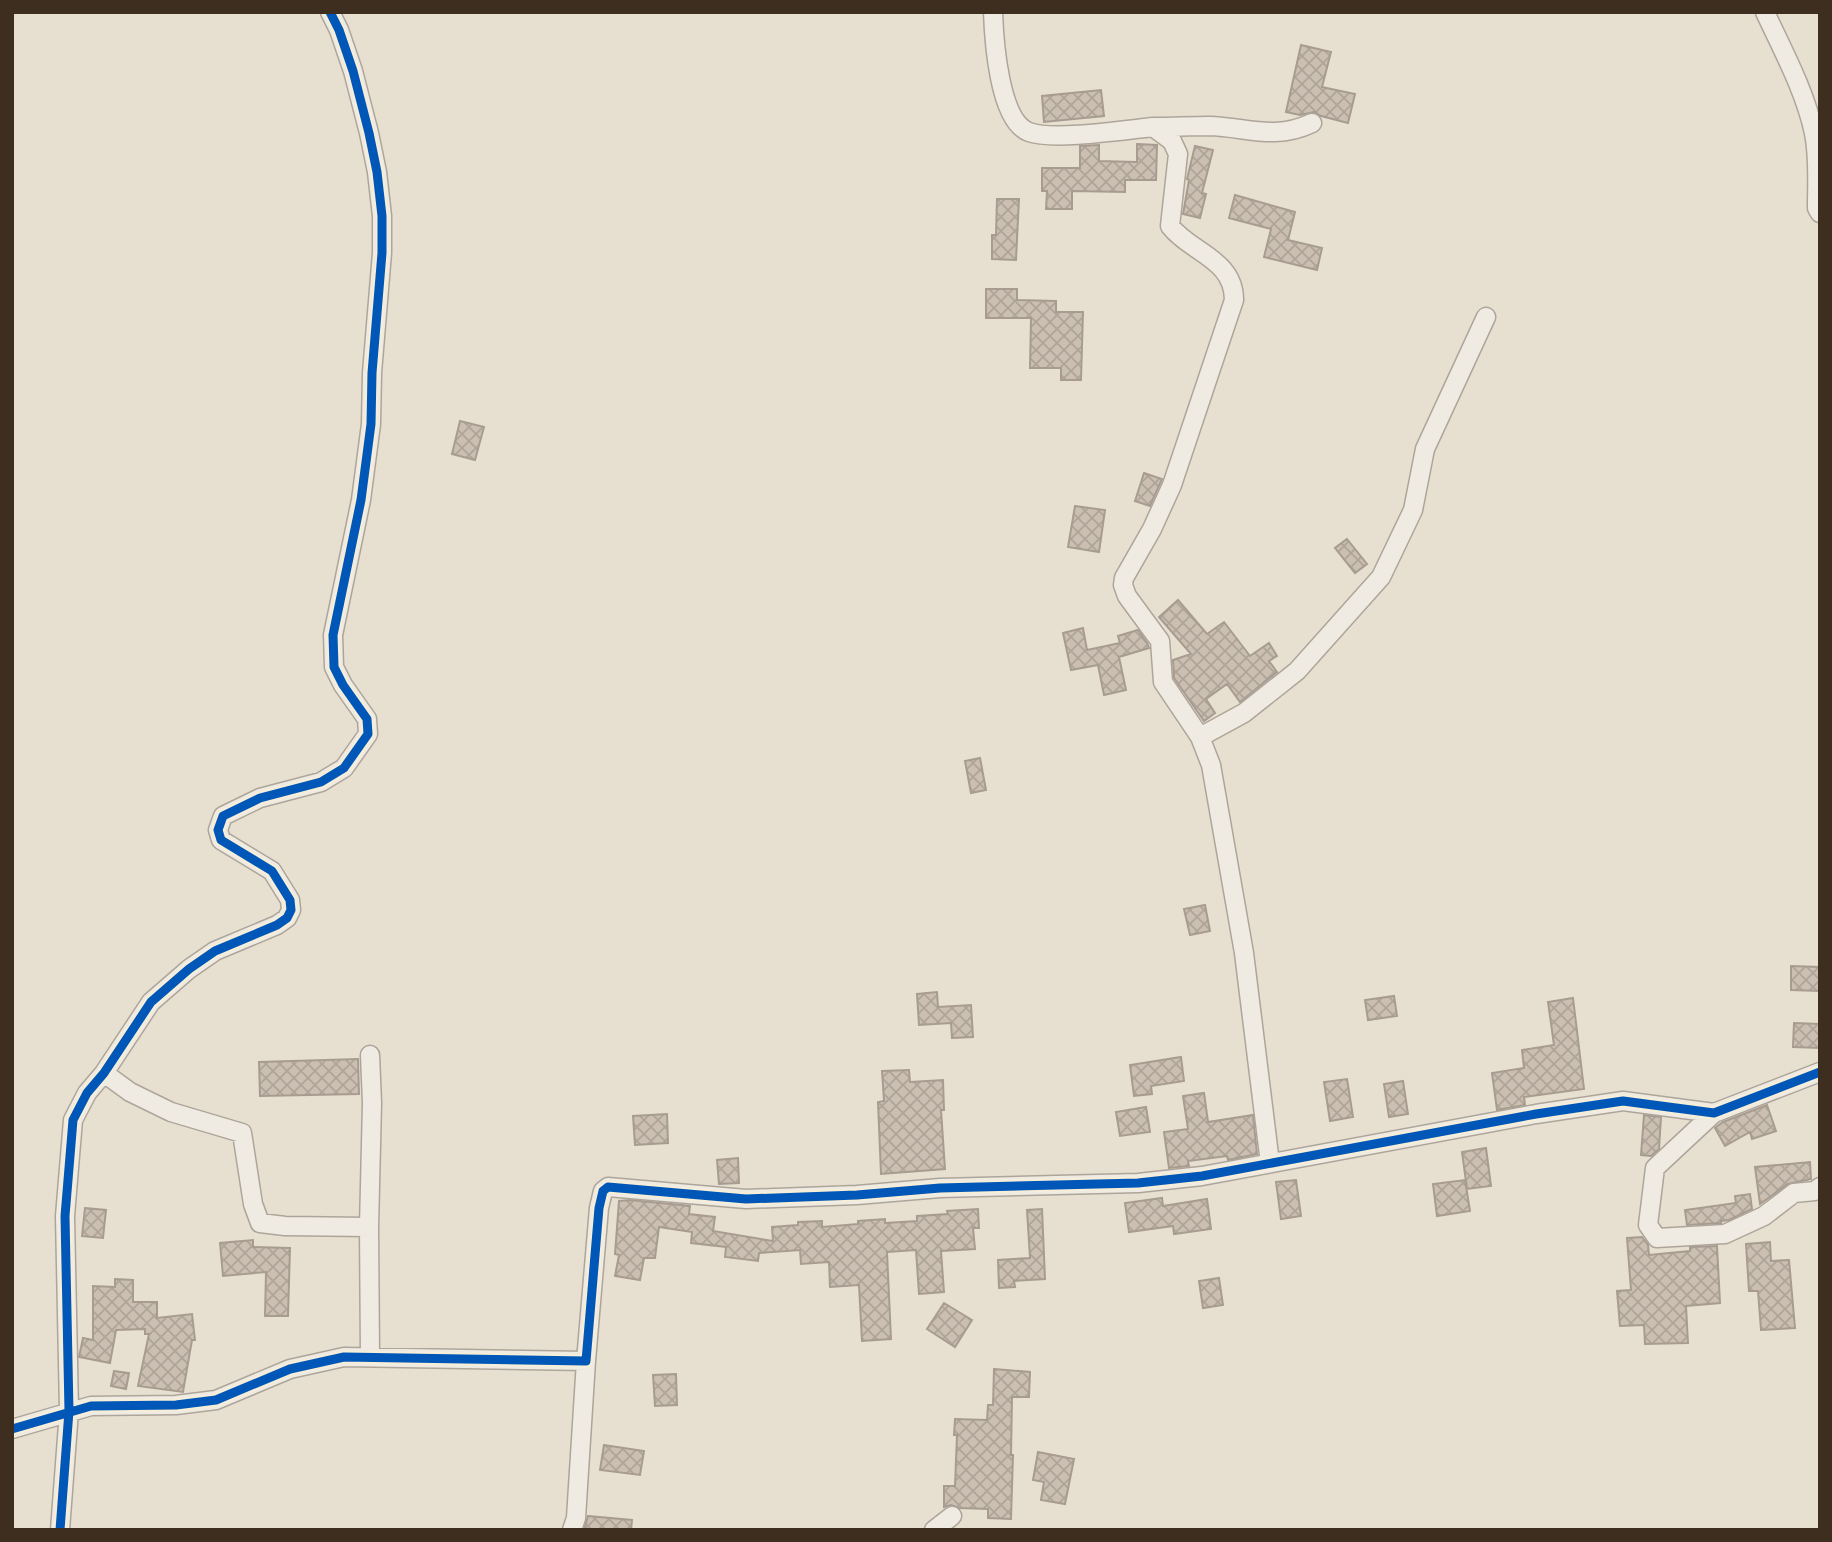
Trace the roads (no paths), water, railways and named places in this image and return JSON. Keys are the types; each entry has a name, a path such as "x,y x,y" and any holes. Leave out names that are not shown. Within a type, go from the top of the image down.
{"street":[{"path":"60,1530 69,1411 65,1216 74,1120 87,1093 104,1073 151,1002 215,951 277,925 287,918 291,910 290,900 272,871 221,840 218,830 223,816 260,798 321,782 344,768 368,734 367,719 334,667 332,635 361,500 371,424 382,216 369,133 353,72 330,12"},
{"path":"993,12 1000,84 1012,111 1028,132 1055,135 1210,126 1281,133 1298,130 1312,123"},
{"path":"1765,12 1805,101 1814,134 1818,165 1816,208 1820,213"},
{"path":"1153,128 1172,141 1178,154 1170,226 1226,270 1234,300 1172,485 1162,509 1124,578 1123,585 1126,596 1160,641 1164,685 1200,737 1211,765 1244,953 1270,1163"},
{"path":"1200,737 1244,713 1297,671 1381,577 1413,510 1425,449 1486,317"},
{"path":"370,1055 370,1356"},
{"path":"1820,1072 1714,1113 1655,1168 1648,1225 1657,1238 1726,1234 1763,1216 1794,1193 1815,1191 1820,1187"},
{"path":"104,1073 130,1092 171,1112 242,1133 253,1204 260,1223 304,1227 369,1227"},
{"path":"572,1530 576,1518 599,1208 603,1191 608,1187 747,1199 857,1195 940,1188 1138,1184 1202,1176 1590,1105 1623,1101 1714,1113"},
{"path":"12,1429 69,1411 101,1405 176,1405 216,1400 290,1369 344,1357 586,1361"},
{"path":"934,1530 952,1516"}]}
